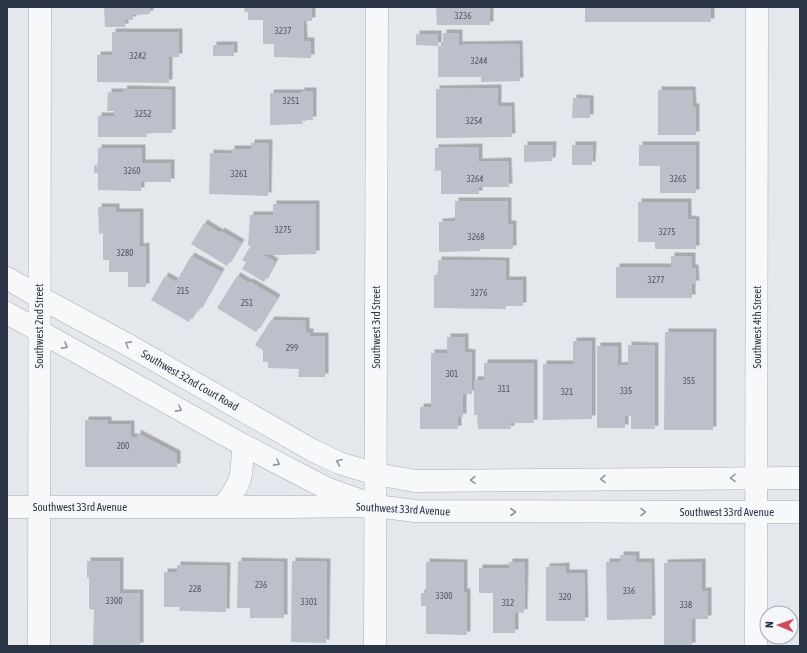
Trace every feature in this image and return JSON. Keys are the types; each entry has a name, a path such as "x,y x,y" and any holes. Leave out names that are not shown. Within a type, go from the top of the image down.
{"street":[{"name":"Southwest 2nd Street","path":"39,646 40,7"},
{"name":"Southwest 3rd Street","path":"375,646 377,7"},
{"name":"Southwest 4th Street","path":"756,646 757,7"},
{"name":"Southwest 32nd Court Road","path":"7,278 312,450 339,463 376,474"},
{"path":"7,313 243,445 326,488 376,506"},
{"path":"223,506 233,494 240,482 243,445"},
{"path":"376,474 415,481 800,478"},
{"name":"Southwest 33rd Avenue","path":"7,507 376,506 415,511 800,512"}],"building":[{"path":"104,7 150,7 150,14 133,15 133,20 125,20 125,27 105,27"},
{"path":"244,7 312,7 312,21 303,21 304,41 311,41 311,58 274,57 274,44 263,44 263,20 248,20 248,12 245,12"},
{"path":"436,7 490,7 490,25 437,25"},
{"path":"585,7 711,7 711,22 585,22"},
{"path":"112,32 179,32 179,57 169,57 169,83 97,82 97,55 112,55"},
{"path":"443,33 459,33 459,45 519,44 520,81 481,82 481,77 438,77 438,46 443,45"},
{"path":"416,34 438,34 438,46 416,45"},
{"path":"213,45 234,45 234,56 213,56"},
{"path":"498,88 498,106 511,106 512,137 436,138 436,89"},
{"path":"123,89 172,90 172,133 146,133 147,137 98,137 98,116 114,116 114,111 107,111 108,92 124,92"},
{"path":"658,90 692,90 693,107 696,107 696,135 658,135"},
{"path":"301,91 313,91 313,120 302,120 303,124 270,125 270,93 301,93"},
{"path":"573,98 590,99 590,118 572,118"},
{"path":"251,143 269,143 268,196 209,194 210,153 231,154 231,149 251,149"},
{"path":"524,145 553,145 552,161 524,162"},
{"path":"572,145 593,145 592,165 572,165"},
{"path":"639,145 696,145 696,193 660,193 660,166 639,166"},
{"path":"479,147 479,162 508,161 509,187 479,187 479,194 441,194 441,170 435,171 435,148"},
{"path":"98,148 142,148 142,163 171,163 171,182 141,182 141,191 98,190 98,173 94,173 94,165 98,166"},
{"path":"455,201 508,201 508,224 513,224 513,249 480,249 480,251 439,252 439,222 455,221"},
{"path":"638,202 688,202 688,219 696,220 696,249 655,249 655,242 638,242"},
{"path":"273,204 316,204 316,254 272,255 262,253 248,245 250,215 273,215"},
{"path":"98,207 116,207 116,212 140,212 140,247 146,246 146,287 128,287 128,272 109,272 109,260 103,260 103,233 99,234"},
{"path":"204,223 241,243 227,266 191,244"},
{"path":"250,247 275,262 264,282 242,269 246,262 242,260"},
{"path":"191,256 221,272 198,312 196,310 189,322 151,300 165,276 176,282"},
{"path":"671,256 692,256 692,268 695,268 696,284 692,284 692,298 616,298 616,267 671,267"},
{"path":"438,260 506,261 506,280 523,280 523,306 506,306 506,309 434,308 434,275 438,275"},
{"path":"237,276 277,298 256,332 217,308"},
{"path":"271,320 306,321 306,332 310,332 310,336 325,336 325,377 298,377 299,369 268,368 268,362 263,362 263,350 255,345"},
{"path":"665,332 713,332 713,430 664,430"},
{"path":"447,337 465,337 465,352 472,353 472,394 463,394 463,417 458,417 458,429 420,429 420,407 431,407 431,353 447,353"},
{"path":"573,341 592,341 592,419 543,420 543,364 573,364"},
{"path":"628,345 655,346 655,429 631,429 631,416 625,416 625,428 597,428 597,346 618,346 618,366 628,365"},
{"path":"484,363 534,363 534,423 511,423 511,429 478,429 477,415 474,415 474,380 484,380"},
{"path":"85,420 108,420 108,424 131,424 131,437 137,437 137,433 177,454 177,467 85,467"},
{"path":"620,555 636,555 636,562 651,562 652,619 607,620 606,562 620,562"},
{"path":"87,561 120,561 120,593 140,593 140,646 93,646 94,610 89,609 89,577 87,578"},
{"path":"238,561 284,562 284,618 250,618 250,608 237,608"},
{"path":"292,561 327,562 326,643 291,642"},
{"path":"426,562 464,563 464,592 467,592 467,635 426,634 426,606 421,606 421,593 426,593"},
{"path":"509,562 525,562 524,613 515,612 515,633 493,633 493,593 479,593 479,568 509,568"},
{"path":"702,562 702,591 708,591 708,619 692,619 692,646 664,646 664,563"},
{"path":"177,565 227,566 226,612 179,611 180,607 164,607 164,572 177,572"},
{"path":"566,566 566,573 584,573 585,621 546,621 546,567"}]}
